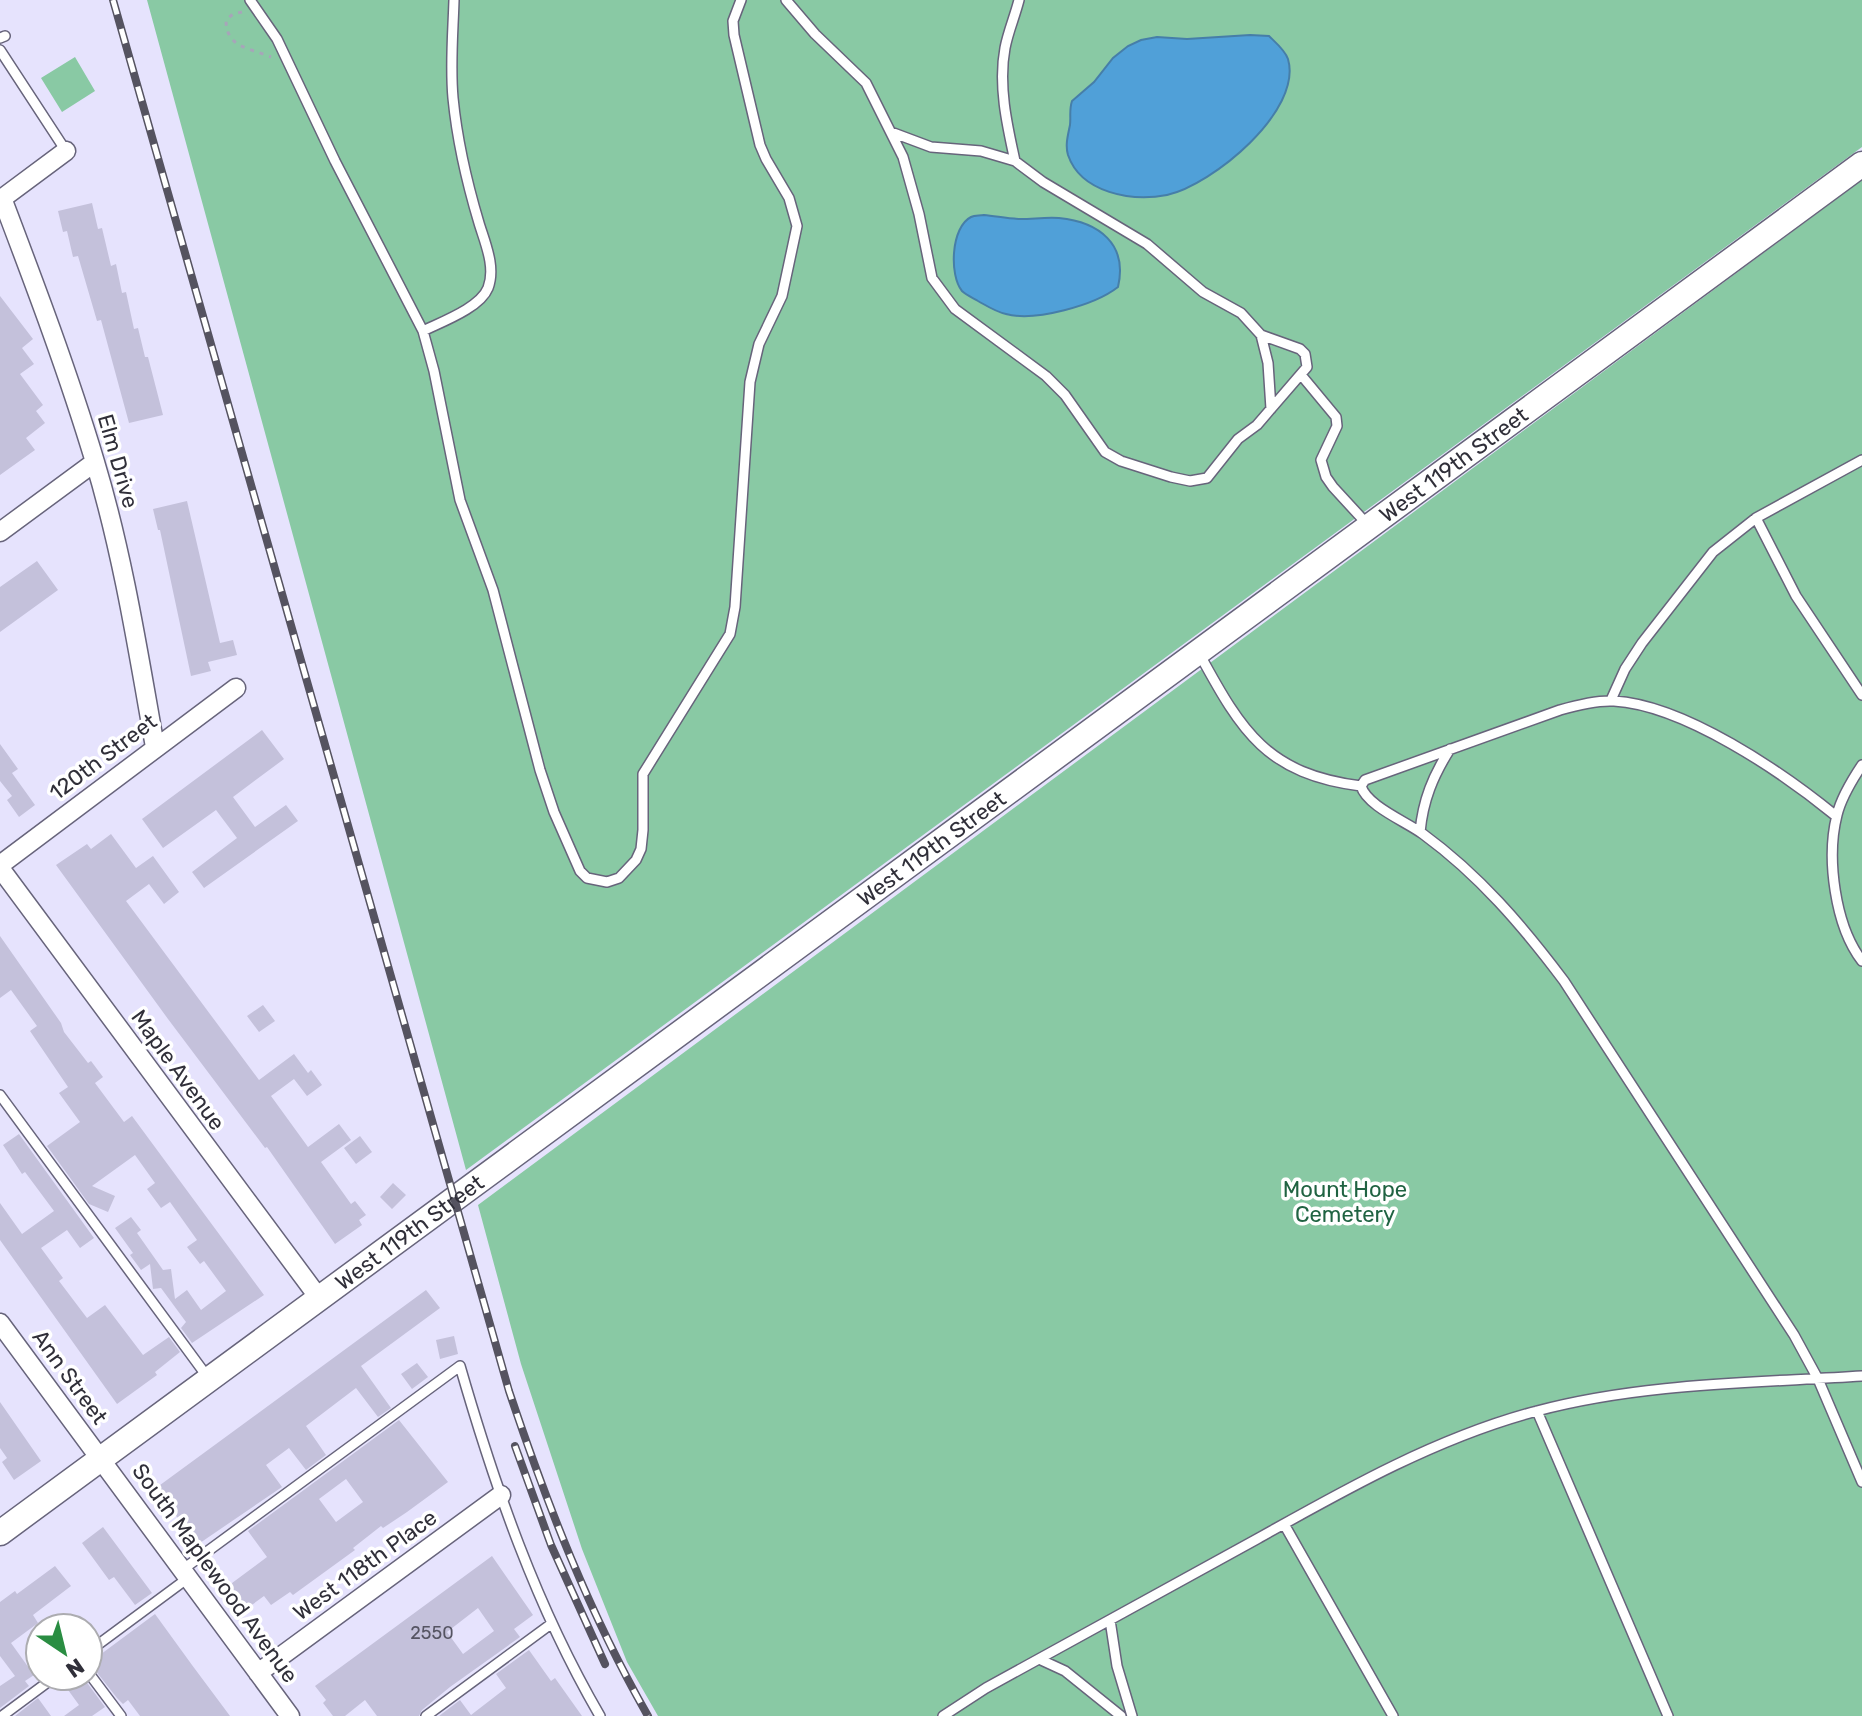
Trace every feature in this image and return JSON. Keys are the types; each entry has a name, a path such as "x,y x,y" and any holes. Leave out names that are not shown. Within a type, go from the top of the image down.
{"street":[{"path":"1,199 66,151"},
{"name":"West 119th Street","path":"0,1533 1862,164"},
{"name":"Elm Drive","path":"1,199 47,318 95,462 123,573 155,747"},
{"path":"0,532 95,462"},
{"name":"120th Street","path":"0,866 236,688"},
{"name":"Maple Avenue","path":"0,866 319,1298"},
{"name":"Ann Street","path":"0,1323 101,1459"},
{"name":"South Maplewood Avenue","path":"101,1459 290,1716"},
{"name":"West 118th Place","path":"258,1673 501,1495"}],"lane":[{"path":"250,0 277,39 423,331 460,500 493,590 540,770 573,860 587,878 607,882 628,870 641,849 643,774 730,634 735,607 750,382 759,344 782,296 797,226 789,198 760,145 734,35 733,21 741,0"},
{"path":"423,331 476,302 488,289 490,279 491,263 473,203 453,99 454,0"},
{"path":"786,0 815,34 866,83 909,177 930,270 940,291 969,322 1046,376 1065,395 1105,452 1121,461 1171,477 1190,481 1207,478 1238,439 1257,425 1302,376 1307,367 1305,354 1300,349 1261,335 1241,313 1203,292 1147,244 1043,182 1015,161 981,151 931,147 891,132"},
{"path":"1015,161 1002,71 1019,0"},
{"path":"0,50 66,151"},
{"path":"1261,335 1268,363 1271,409"},
{"path":"1302,376 1336,417 1337,426 1321,460 1326,477 1369,527"},
{"path":"1611,700 1625,669 1642,643 1713,552 1756,518 1862,460"},
{"path":"1756,518 1796,596 1862,695"},
{"path":"1199,652 1247,733 1278,761 1334,782 1361,786 1370,800 1420,832 1486,886 1524,927 1564,981 1762,1283 1818,1379 1862,1482"},
{"path":"1361,786 1365,780 1560,710 1611,700 1665,712 1703,729 1811,795 1836,816"},
{"path":"1420,832 1427,793 1450,749"},
{"path":"1862,765 1836,816 1834,879 1846,933 1862,961"},
{"path":"0,1095 209,1379"},
{"path":"104,1639 460,1366 484,1451 551,1624 600,1716"},
{"path":"943,1716 986,1688 1368,1478 1494,1425 1537,1411 1600,1398 1862,1376"},
{"path":"1537,1411 1668,1716"},
{"path":"1284,1524 1393,1716"},
{"path":"1110,1620 1117,1666 1132,1716"},
{"path":"426,1716 551,1624"},
{"path":"1039,1659 1065,1671 1121,1716"},
{"path":"2,1716 34,1692"},
{"path":"103,1692 121,1716"}],"path":[{"path":"261,15 251,12 233,14 226,20 229,38 234,44 267,55 290,68"}],"green space":[{"path":"147,0 1862,0 1862,147 466,1170"},
{"path":"75,57 95,91 62,112 41,78"},
{"name":"Mount Hope Cemetery","path":"1862,180 1862,1716 658,1716 627,1662 582,1549 521,1364 478,1205"}],"water":[{"path":"1269,36 1282,49 1288,59 1289,79 1282,101 1268,122 1229,161 1186,188 1153,197 1109,192 1084,178 1075,168 1067,148 1072,101 1128,46 1157,37 1187,39"},
{"path":"973,216 1016,219 1059,218 1098,230 1114,247 1119,259 1118,287 1080,306 1048,314 1018,316 988,307 962,291 954,263 956,241 964,222"}],"building":[{"path":"92,203 111,266 116,264 134,329 138,328 145,357 148,357 163,415 129,423 101,320 97,321 78,256 73,257 67,231 63,232 58,211"},
{"path":"0,296 33,339 22,348 34,364 20,374 43,405 36,411 45,423 26,438 35,450 0,475"},
{"path":"187,501 220,643 233,640 237,655 208,662 211,671 191,676 153,509"},
{"path":"37,561 58,590 0,632 0,587"},
{"path":"262,730 284,759 233,797 255,827 286,805 298,821 204,888 192,872 237,838 216,810 163,848 142,819"},
{"path":"0,744 18,769 12,773 35,805 19,817 7,800 12,796 0,781"},
{"path":"111,834 136,868 153,856 179,892 164,904 149,884 126,901 259,1080 294,1054 322,1085 307,1096 294,1079 271,1096 308,1147 339,1124 351,1140 321,1162 351,1204 355,1201 366,1215 359,1220 362,1225 335,1244 267,1147 168,1019 56,865 87,844 91,849"},
{"path":"0,936 61,1023 64,1032 103,1077 95,1083 124,1122 132,1116 264,1295 192,1343 181,1328 186,1322 161,1288 153,1289 150,1264 141,1270 115,1228 131,1217 141,1230 137,1233 163,1270 171,1269 175,1299 187,1290 201,1310 226,1291 204,1261 200,1264 187,1247 197,1240 170,1202 161,1208 147,1189 155,1183 135,1155 92,1186 115,1196 108,1212 89,1204 47,1146 80,1122 59,1093 68,1087 30,1031 37,1026 11,990 0,998"},
{"path":"263,1005 275,1021 259,1032 247,1016"},
{"path":"19,1134 94,1238 80,1248 67,1230 41,1248 63,1278 59,1281 87,1318 105,1305 143,1355 169,1337 180,1352 155,1372 157,1375 117,1404 0,1240 0,1203 22,1234 54,1211 25,1172 22,1174 3,1145"},
{"path":"360,1136 372,1152 356,1164 344,1148"},
{"path":"393,1183 406,1195 392,1209 380,1197"},
{"path":"426,1290 440,1308 361,1366 391,1408 378,1417 356,1388 306,1426 326,1455 306,1470 289,1448 266,1465 282,1487 197,1545 156,1488"},
{"path":"454,1336 458,1354 440,1359 436,1340"},
{"path":"417,1363 428,1377 412,1389 401,1374"},
{"path":"0,1402 41,1461 14,1480 2,1462 7,1458 0,1448"},
{"path":"399,1420 448,1482 383,1528 381,1526 353,1548 355,1550 293,1595 290,1592 271,1605 264,1596 245,1610 228,1586 267,1557 248,1531","holes":["346,1479 363,1502 336,1522 319,1499"]},
{"path":"103,1527 152,1593 135,1605 114,1577 109,1580 82,1543"},
{"path":"492,1556 533,1615 514,1629 520,1637 450,1687 419,1716 377,1716 365,1700 345,1716 333,1716 315,1686","holes":["478,1608 494,1631 463,1654 447,1632"]},
{"path":"55,1566 71,1586 37,1612 24,1612 24,1633 11,1643 24,1661 24,1690 0,1708 0,1686 15,1676 0,1656 0,1602 15,1591 17,1594"},
{"path":"155,1614 230,1716 140,1716 128,1700 123,1704 104,1682 104,1652"},
{"path":"529,1650 551,1681 555,1678 582,1716 439,1716 460,1700 471,1715 506,1688 496,1674"},
{"path":"70,1692 94,1692 105,1707 92,1716 64,1716 79,1705"},
{"path":"38,1698 51,1716 15,1716"}],"railway":[{"path":"113,0 509,1391 538,1475 588,1598 648,1716"},
{"path":"515,1446 551,1545 605,1664"}]}
